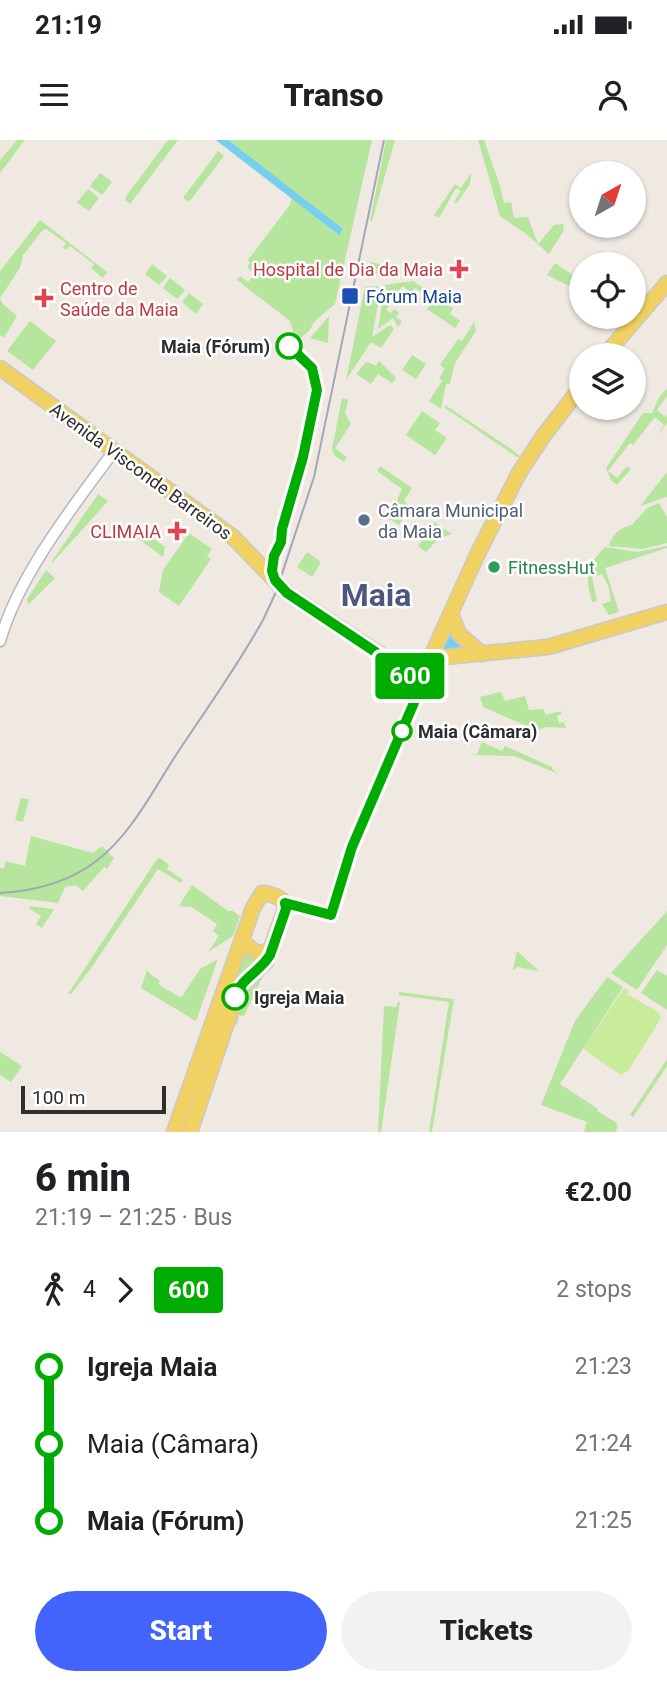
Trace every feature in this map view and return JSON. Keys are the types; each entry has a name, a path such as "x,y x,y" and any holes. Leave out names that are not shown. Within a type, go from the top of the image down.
{"main road":[{"path":"616,343 667,283"},
{"name":"Avenida Visconde Barreiros","path":"0,368 233,537 296,599 380,655 394,661"},
{"path":"430,659 478,553 519,473 569,403"},
{"path":"394,661 563,644 667,611"},
{"path":"451,614 459,634 482,654"},
{"path":"174,1132 190,1110 239,987 266,962 273,947 286,909 285,903 276,896 262,893 253,908 190,1110 190,1132"},
{"path":"243,942 262,954 273,947"}],"street":[{"path":"0,641 13,605 57,531 114,451"},
{"path":"285,903 331,915 352,847 419,691 430,659"},
{"path":"394,661 409,675 419,691"}],"green space":[{"path":"17,140 25,140 0,173 0,160"},
{"path":"168,140 178,140 130,204 125,200 127,195"},
{"path":"216,140 372,140 335,304 299,339 294,334 290,321 237,280 240,276 248,282 255,274 247,267 250,262 248,260 292,199"},
{"path":"386,140 395,140 370,221"},
{"path":"478,140 484,140 504,203 511,202 514,218 528,217 538,244 554,225 563,224 564,230 549,254 500,216"},
{"path":"218,151 224,156 189,202 183,198"},
{"path":"100,173 112,182 102,195 90,186"},
{"path":"471,173 470,184 456,204 454,202 461,191 456,188 439,218 434,215 455,184 461,188"},
{"path":"88,189 99,198 89,211 77,202"},
{"path":"40,220 107,272 103,278 91,268 94,264 70,246 66,250 63,248 66,243 46,229 23,255 20,268 0,298 0,271"},
{"path":"370,262 400,268 400,272 368,274"},
{"path":"555,263 569,272 569,286 547,275"},
{"path":"152,264 167,276 159,285 145,274"},
{"path":"170,278 185,290 177,299 163,288"},
{"path":"413,281 453,308 450,314 460,321 455,328 427,309 434,300 415,288 408,297 404,294 407,289 402,286 386,310 391,313 394,309 399,312 396,317 402,321 398,327 393,318 378,329 385,285"},
{"path":"378,286 380,294 372,337 390,325 394,329 381,348 371,342 346,380 365,287"},
{"path":"189,293 203,304 196,314 182,302"},
{"path":"0,298 17,316 4,338 0,335"},
{"path":"329,316 328,343 310,338"},
{"path":"30,321 56,341 33,370 7,351"},
{"path":"474,322 476,331 455,363 450,384 446,384 441,409 429,401 442,381 439,378 445,369 440,365 458,339 462,341"},
{"path":"412,355 426,364 416,379 402,370"},
{"path":"379,361 396,378 392,383 378,374 371,384 356,374 365,363 376,366"},
{"path":"667,388 667,396 657,410 665,417 667,415 667,423 655,438 664,425 655,417 633,445 630,443 608,471 617,478 627,466 631,469 617,485 611,480 606,468 638,420 646,420 646,413 652,413"},
{"path":"342,398 348,400 345,413 351,424 335,448 347,457 344,462 334,455 332,449"},
{"path":"445,405 521,457 517,457 445,408"},
{"path":"422,411 440,423 435,430 447,438 435,455 406,435"},
{"path":"380,466 412,488 404,501 411,507 399,525 384,515 394,506 402,489 377,471"},
{"path":"667,472 667,497 640,506 641,505"},
{"path":"98,494 108,501 53,562 52,561"},
{"path":"659,503 667,517 667,543 643,549 609,546 618,532 632,525 647,508"},
{"path":"434,522 452,534 438,539 426,552 418,546"},
{"path":"144,532 165,547 163,557 139,539"},
{"path":"189,533 212,549 207,556 211,559 179,606 159,592 163,570"},
{"path":"667,546 605,568 619,612 609,615 602,604 611,601 609,588 602,574 592,577 597,601 592,602 588,586 589,572 594,560 605,547 637,552"},
{"path":"307,552 321,562 312,577 297,567"},
{"path":"46,570 55,578 28,605 27,599"},
{"path":"501,692 505,701 525,696 529,710 543,709 546,715 561,711 557,716 559,723 564,722 566,728 547,727 536,730 483,707 480,697"},
{"path":"482,742 502,751 505,746 552,767 559,774 514,756 471,755 477,754"},
{"path":"21,798 29,799 23,822 15,820"},
{"path":"31,836 93,853 102,846 114,858 107,869 104,867 83,891 76,885 65,887 58,903 0,896 0,868 4,868 6,861 25,866"},
{"path":"160,858 169,865 167,869 183,880 181,883 158,869 89,971 71,994 68,994 157,859"},
{"path":"192,885 228,911 240,916 233,936 208,952 219,936 213,931 217,924 191,907 179,906"},
{"path":"29,908 54,909 42,928 36,924 41,916"},
{"path":"667,911 667,945 637,990 611,973"},
{"path":"517,951 539,971 518,967 513,970"},
{"path":"243,952 261,958 229,988"},
{"path":"218,959 196,1021 141,988 147,970 160,981 158,984 181,998 200,969"},
{"path":"657,970 667,976 667,1010 641,993"},
{"path":"263,976 244,1016 239,1015 237,1025 235,1024 249,986"},
{"path":"607,977 623,987 560,1084 617,1123 618,1127 615,1132 584,1132 587,1122 541,1105 575,1021"},
{"path":"624,988 629,991 627,994 658,1012 661,1018 628,1071 621,1075 583,1049"},
{"path":"399,992 454,999 432,1132 429,1132 449,1002 399,995"},
{"path":"398,1002 381,1132 378,1132 384,1006 396,1007"},
{"path":"0,1052 22,1066 11,1082 0,1075"},
{"path":"667,1059 667,1066 633,1117 630,1115"}],"water":[{"path":"216,140 228,140 343,229 339,235"},
{"path":"448,625 465,649 436,653"}],"tram line":[{"path":"0,893 38,888 62,881 95,862 108,851 140,812 263,620 276,592 314,477 384,140"}],"bus line":[{"name":"600","path":"235,997 241,983 266,962 270,955 286,909 285,903 331,915 352,847 419,691 409,675 394,661 380,655 287,593 275,580 272,571 274,556 281,542 282,529 307,443 317,390 312,368 289,346"}],"place":[{"name":"Hospital de Dia da Maia","path":"459,269"},
{"name":"Fórum Maia","path":"350,296"},
{"name":"Centro de Saúde da Maia","path":"44,298"},
{"name":"Maia (Fórum)","path":"289,346"},
{"name":"Câmara Municipal da Maia","path":"364,520"},
{"name":"CLIMAIA","path":"177,531"},
{"name":"FitnessHut","path":"494,567"},
{"name":"Maia (Câmara)","path":"402,731"},
{"name":"Igreja Maia","path":"235,997"}],"district":[{"name":"Maia","path":"376,595"}]}
